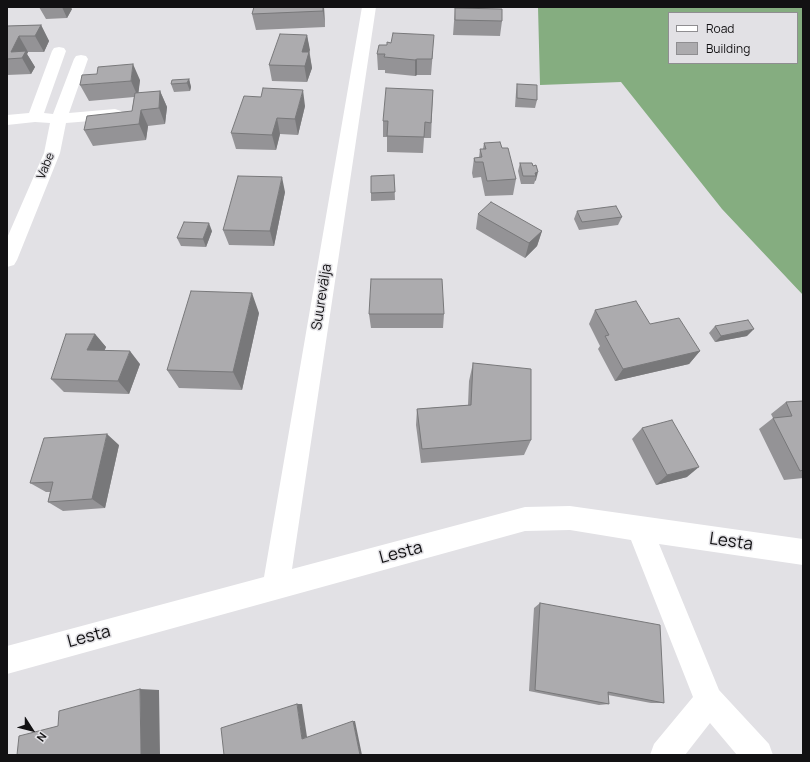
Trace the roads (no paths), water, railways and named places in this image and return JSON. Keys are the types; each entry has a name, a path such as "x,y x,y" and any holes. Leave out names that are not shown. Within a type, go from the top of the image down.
{"street":[{"name":"Suurevälja","path":"276,586 369,7"},
{"path":"35,116 59,51"},
{"name":"Vabe","path":"7,260 52,153 59,119 81,59"},
{"path":"7,120 35,116 59,119 131,112"},
{"name":"Lesta","path":"7,660 525,519 570,518 605,522 640,529 803,552"},
{"path":"640,529 709,700 758,755"},
{"path":"665,755 709,700"}]}
